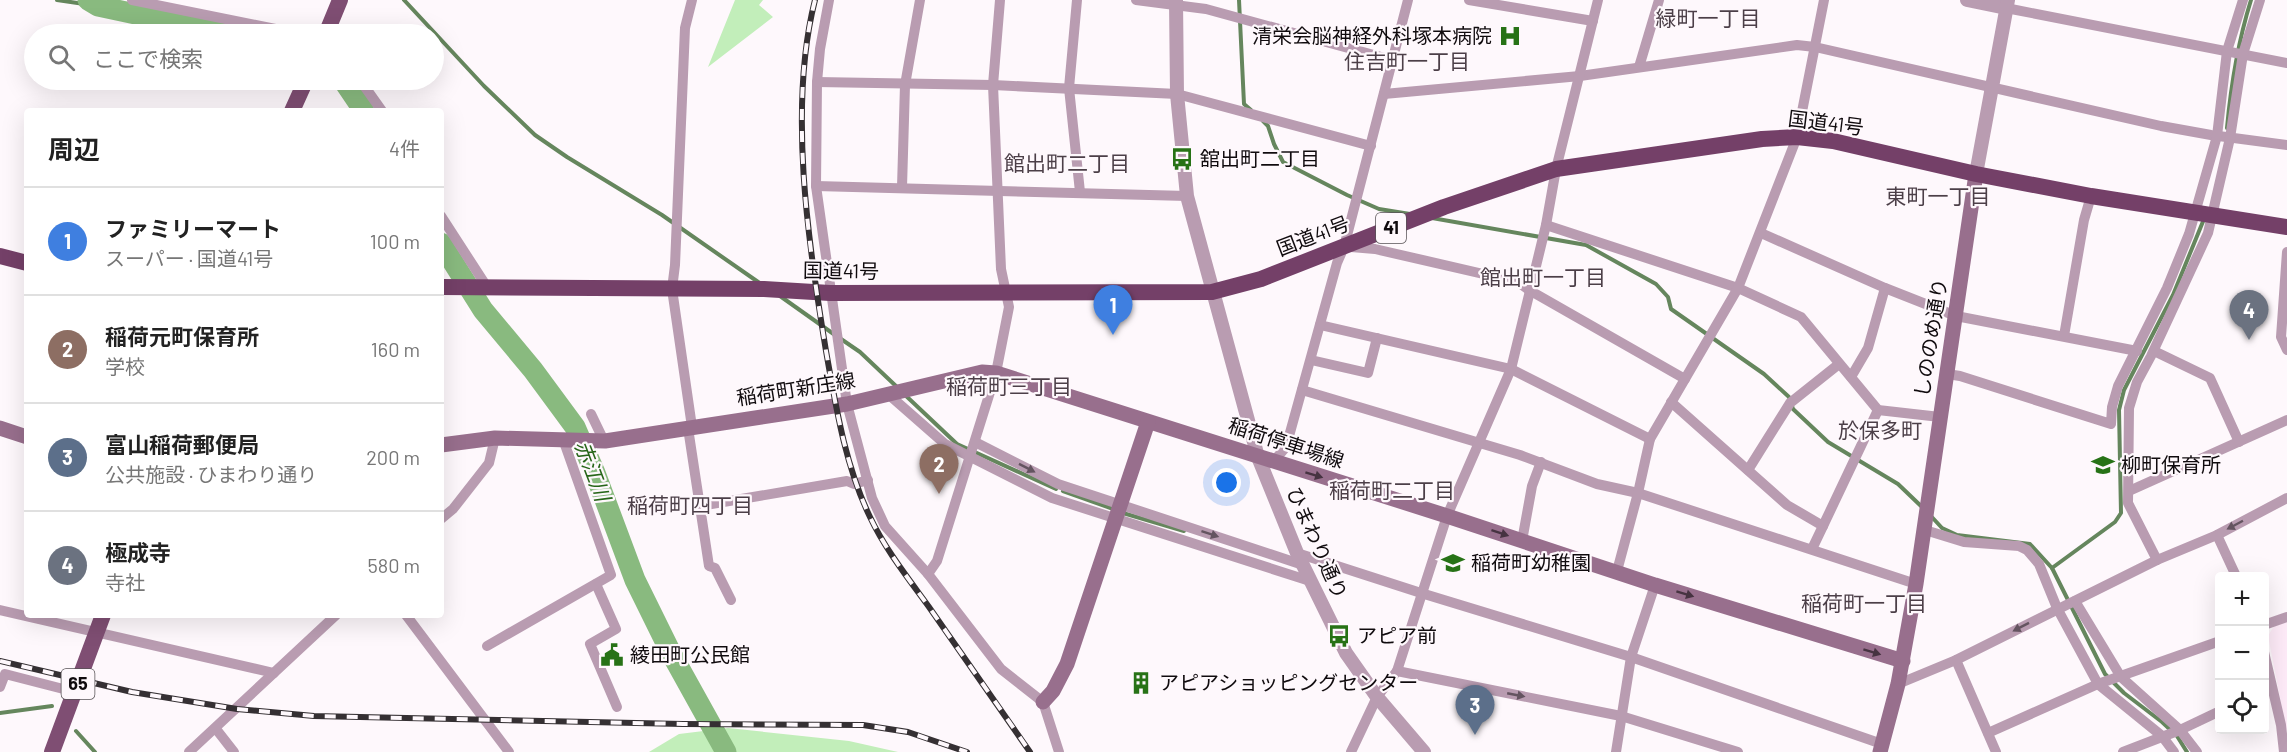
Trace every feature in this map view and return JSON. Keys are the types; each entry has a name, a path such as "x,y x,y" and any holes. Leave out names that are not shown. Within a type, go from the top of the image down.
{"highway":[{"name":"国道41号","path":"444,287 764,289 830,293 1212,292 1261,279 1444,207 1556,169 1762,139 1797,137 1833,141 1976,174 2091,196 2287,227"},
{"path":"0,256 24,262"}],"main road":[{"path":"330,24 340,0"},
{"path":"293,108 301,90"},
{"name":"しののめ通り","path":"1881,748 1903,661 1925,530 1976,174"},
{"name":"稲荷町新庄線","path":"444,445 495,438 605,441 847,404 982,372 996,373 1148,422"},
{"path":"1043,702 1057,684 1067,664 1148,422"},
{"name":"稲荷停車場線","path":"1148,422 1522,540 1655,585 1903,661"},
{"path":"0,428 24,436"},
{"name":"65","path":"52,752 102,618"}],"street":[{"path":"132,0 251,24"},
{"path":"692,0 685,28 675,265 672,289 709,566 715,568 731,600"},
{"path":"829,0 820,49 817,82 816,186 847,404 872,498 885,526 928,574 1001,669 1043,702 1059,752"},
{"path":"902,187 905,84 920,0"},
{"path":"928,574 937,561 996,373 1009,307 1002,269 993,86 1000,0"},
{"path":"1077,0 1069,88 1080,192"},
{"path":"1136,0 1176,3 1206,9 1392,60"},
{"path":"1274,462 1286,447 1337,263 1344,247 1408,0"},
{"path":"1469,0 1593,21"},
{"path":"1351,752 1377,697 1397,671 1447,516 1511,369 1546,225 1556,169 1598,0"},
{"path":"1639,67 1659,0"},
{"path":"1617,571 1650,439 1738,288 1797,137 1824,0"},
{"path":"1967,0 2007,4 2287,63"},
{"path":"2157,560 2128,503 2129,408 2137,382 2154,351 2208,233 2204,213 2217,136 2227,51 2243,0"},
{"path":"1947,374 2111,424 2112,407 2118,386 2137,351 2190,234 2204,213 2230,138 2243,54 2259,0"},
{"name":"ひまわり通り","path":"1176,3 1177,94 1187,196 1258,457 1300,559 1346,653 1377,697 1424,752"},
{"name":"しののめ通り","path":"1976,174 2007,4"},
{"path":"1384,94 1580,76 1797,45 1992,86 2161,126 2287,145"},
{"path":"817,82 1069,88 1177,94 1371,146"},
{"path":"367,90 380,108"},
{"path":"816,186 1187,196"},
{"path":"2064,336 2084,220 2091,196"},
{"path":"444,221 486,288"},
{"path":"1546,225 1738,288 1801,317 1878,410 1940,417"},
{"path":"1761,233 1885,288 1956,316 2137,351"},
{"path":"1344,247 1383,250 1518,282 1685,379"},
{"path":"2287,252 2282,337 2287,350"},
{"path":"1851,377 1868,348 1885,288"},
{"path":"1320,325 1511,369 1650,439"},
{"path":"1311,360 1368,373 1377,338"},
{"path":"2154,351 2210,378 2239,442"},
{"path":"1748,470 1790,404 1839,364"},
{"path":"1302,390 1541,462 1597,484 1638,493 1916,584"},
{"path":"888,394 945,444 1053,498 1120,511 1421,593 1631,657 1881,748"},
{"path":"1671,402 1787,505 1824,526"},
{"path":"1812,549 1878,410"},
{"path":"591,414 605,441"},
{"path":"2129,490 2287,420"},
{"path":"444,516 453,509 489,463 495,438"},
{"path":"486,646 611,575 563,439"},
{"path":"975,442 1058,484 1120,511 1310,581"},
{"path":"1522,540 1532,486 1541,462"},
{"path":"700,506 848,481 854,484 868,480"},
{"path":"1898,684 1956,660 2157,560 2217,535 2287,498"},
{"path":"1925,530 1964,542 2019,546 2027,550 2039,564 2058,608 2098,684 2163,736 2174,752"},
{"path":"2217,535 2234,572"},
{"path":"596,584 616,629 591,644 617,707"},
{"path":"1616,752 1631,657 1655,585"},
{"path":"2075,601 2121,677 2180,730 2197,752"},
{"path":"0,610 24,615"},
{"path":"2269,624 2287,617"},
{"path":"35,618 274,673"},
{"path":"189,752 333,618"},
{"path":"408,618 509,752"},
{"path":"1988,733 2098,684 2215,643"},
{"path":"1956,660 1996,752"},
{"path":"1397,671 1622,716 1738,752"},
{"path":"0,687 5,674 75,692"},
{"path":"2269,690 2282,725 2284,752"},
{"path":"2123,752 2215,713"},
{"path":"216,729 234,752"}],"shaded area":[{"path":"2287,622 2287,733 2269,641 2269,634 2274,626"}],"green space":[{"path":"735,0 763,0 759,5 773,17 708,67"},
{"path":"728,728 849,741 898,752 649,752 679,734"}],"waterway":[{"path":"57,0 98,6"},
{"name":"赤江川","path":"88,0 98,6 182,24"},
{"path":"404,0 426,24"},
{"path":"1239,0 1244,104 1251,110"},
{"path":"2227,128 2236,63 2251,0"},
{"path":"444,43 484,86 535,135 662,215 761,284"},
{"name":"赤江川","path":"350,90 362,108"},
{"path":"1263,121 1268,126 1283,162 1379,209 1410,214"},
{"path":"1432,218 1586,245 1656,284 1668,297 1671,309 1764,374 1789,397 1793,409 1828,442 1898,484 1922,507"},
{"path":"2052,568 2115,522 2121,513 2119,410 2124,390 2173,295 2204,219"},
{"name":"赤江川","path":"444,248 483,310 533,370 575,427 595,473 635,580 671,653 726,752"},
{"path":"780,296 835,335"},
{"path":"841,339 860,352 897,387"},
{"path":"904,394 957,444 1056,489"},
{"path":"1063,491 1116,510"},
{"path":"1123,513 1184,531"},
{"path":"1930,515 1942,528 1957,535 2030,544 2052,568 2105,674 2124,693 2177,736 2187,752"},
{"path":"0,713 52,706"},
{"path":"76,731 95,752"}],"railway":[{"path":"815,0 807,41 803,84 804,175 807,220 819,309 842,436 861,497 883,540 1030,752"},
{"path":"0,661 132,692 237,709 314,716 683,724 863,725 908,732 967,752"}],"place":[{"name":"清栄会脳神経外科塚本病院","path":"1510,36"},
{"name":"舘出町二丁目","path":"1182,159"},
{"name":"ファミリーマート","path":"1113,335"},
{"name":"極成寺","path":"2249,340"},
{"name":"柳町保育所","path":"2103,465"},
{"name":"稲荷元町保育所","path":"939,494"},
{"name":"稲荷町幼稚園","path":"1453,563"},
{"name":"アピア前","path":"1339,636"},
{"name":"綾田町公民館","path":"612,655"},
{"name":"アピアショッピングセンター","path":"1141,683"},
{"name":"富山稲荷郵便局","path":"1475,735"}],"district":[{"name":"緑町一丁目","path":"1708,19"},
{"name":"住吉町一丁目","path":"1407,62"},
{"name":"館出町二丁目","path":"1067,164"},
{"name":"東町一丁目","path":"1938,197"},
{"name":"館出町一丁目","path":"1543,278"},
{"name":"稲荷町三丁目","path":"1009,387"},
{"name":"於保多町","path":"1880,431"},
{"name":"稲荷町二丁目","path":"1392,491"},
{"name":"稲荷町四丁目","path":"690,506"},
{"name":"稲荷町一丁目","path":"1864,604"}]}
